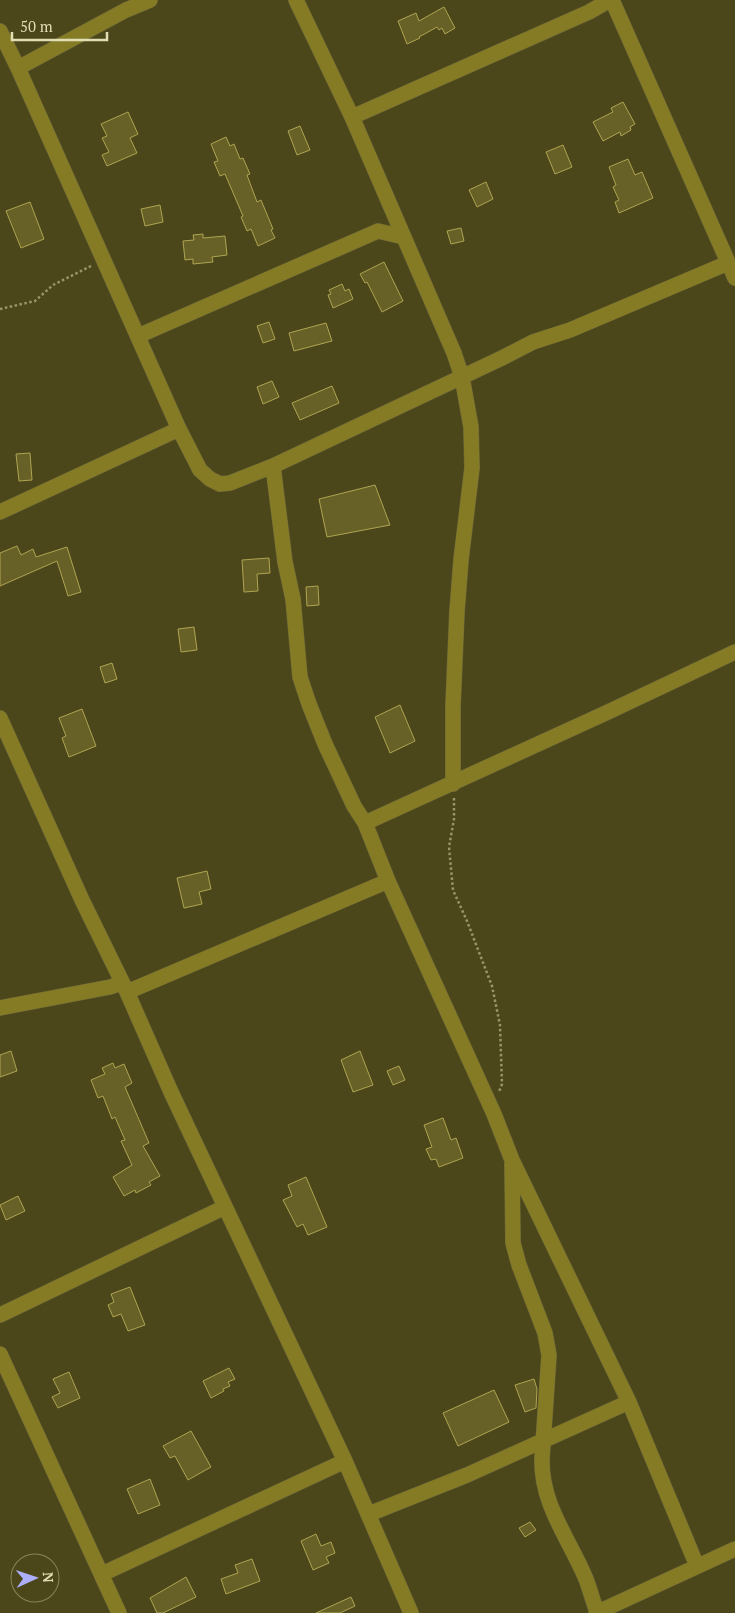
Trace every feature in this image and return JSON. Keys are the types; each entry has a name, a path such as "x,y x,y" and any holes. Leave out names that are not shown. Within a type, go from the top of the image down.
{"street":[{"path":"18,68 126,10 150,0"},
{"path":"296,0 352,117 454,353 462,377 471,427 472,468 457,611 453,706 453,784"},
{"path":"352,117 589,12 611,0 735,278"},
{"path":"0,31 179,429 200,470 210,479 220,484 230,483 273,466 533,342 570,330 728,263"},
{"path":"378,231 390,208"},
{"path":"138,336 378,231 404,237"},
{"path":"0,512 179,429"},
{"path":"273,466 285,562 293,599 300,677 309,704 325,744 354,806 365,823 388,881 494,1114 512,1160 629,1402 697,1566"},
{"path":"365,823 453,784 735,652"},
{"path":"0,718 171,1092 345,1461 411,1613"},
{"path":"0,1008 110,987 124,988 388,881"},
{"path":"512,1160 514,1243 519,1265 544,1333 549,1355 549,1381 544,1414 543,1440 542,1475 545,1491 561,1530 585,1578 597,1613 735,1549"},
{"path":"0,1315 226,1207"},
{"path":"0,1354 119,1613"},
{"path":"369,1514 467,1475 629,1402"},
{"path":"102,1574 345,1461"}],"path":[{"path":"0,309 35,301 54,285 104,260"},
{"path":"453,784 454,819 449,847 453,890 492,986 500,1025 502,1084 494,1114"}],"building":[{"path":"444,7 455,28 445,34 442,28 439,30 437,27 407,44 398,21 416,13 419,21"},
{"path":"623,102 635,124 630,127 631,130 621,136 620,132 603,141 593,122 613,112 611,108"},
{"path":"128,112 138,134 130,138 137,153 107,166 102,155 109,152 102,138 107,136 101,124"},
{"path":"300,126 310,150 297,155 288,131"},
{"path":"226,137 230,146 234,144 240,159 243,158 250,174 247,175 257,202 261,200 273,229 271,230 275,238 258,246 251,229 247,231 241,217 243,216 225,174 220,176 214,162 218,161 211,144"},
{"path":"563,145 572,167 555,174 546,152"},
{"path":"628,159 635,175 642,172 653,198 619,213 615,202 619,200 613,187 616,185 609,167"},
{"path":"486,182 493,199 477,207 469,190"},
{"path":"30,202 44,239 21,248 6,211"},
{"path":"160,205 163,222 145,226 141,209"},
{"path":"461,228 464,241 451,244 447,231"},
{"path":"203,234 203,238 225,236 227,255 212,257 213,262 193,264 193,259 185,260 183,241 194,240 193,235"},
{"path":"384,262 403,301 382,312 367,282 365,283 360,274"},
{"path":"342,284 345,291 349,289 353,299 333,308 328,295 331,294 329,290"},
{"path":"269,322 275,339 263,343 257,326"},
{"path":"326,323 332,341 294,351 289,333"},
{"path":"272,381 279,397 263,404 257,387"},
{"path":"332,386 339,403 300,420 292,403"},
{"path":"30,453 32,480 19,481 16,454"},
{"path":"375,485 390,525 327,537 319,499"},
{"path":"17,546 21,555 33,549 36,557 67,547 81,592 68,596 57,561 0,586 0,553"},
{"path":"269,558 270,573 257,574 258,591 244,592 242,560"},
{"path":"318,586 319,605 307,606 306,587"},
{"path":"194,627 197,650 181,652 178,629"},
{"path":"112,663 117,679 105,683 100,667"},
{"path":"400,705 415,741 390,753 375,717"},
{"path":"82,709 96,746 69,757 62,738 66,736 59,718"},
{"path":"207,871 211,889 199,892 202,904 184,908 177,878"},
{"path":"11,1051 17,1071 0,1077 0,1055"},
{"path":"360,1051 373,1085 353,1092 341,1060"},
{"path":"113,1063 115,1068 124,1064 132,1083 125,1087 149,1143 143,1146 160,1176 149,1182 151,1185 136,1193 135,1190 124,1196 113,1177 132,1165 121,1141 125,1140 115,1117 112,1119 103,1096 98,1098 91,1080 105,1074 102,1068"},
{"path":"399,1066 405,1080 393,1085 387,1071"},
{"path":"443,1118 451,1140 456,1138 463,1158 439,1167 436,1159 431,1160 426,1149 432,1147 424,1125"},
{"path":"306,1177 327,1227 308,1235 303,1224 297,1227 283,1200 292,1196 288,1185"},
{"path":"18,1196 25,1211 6,1220 0,1205"},
{"path":"130,1287 145,1325 128,1331 121,1314 113,1317 108,1305 114,1302 111,1294"},
{"path":"229,1368 235,1379 228,1382 230,1386 223,1389 224,1391 211,1398 203,1381"},
{"path":"69,1372 80,1398 58,1408 52,1397 60,1393 53,1379"},
{"path":"534,1379 537,1389 536,1408 525,1412 515,1385"},
{"path":"494,1390 509,1422 458,1446 443,1413"},
{"path":"191,1431 211,1467 188,1480 175,1456 170,1458 163,1446"},
{"path":"150,1479 160,1505 138,1514 127,1489"},
{"path":"530,1522 536,1530 525,1537 519,1528"},
{"path":"316,1534 321,1546 331,1542 335,1553 326,1557 329,1563 313,1570 301,1541"},
{"path":"252,1559 260,1581 226,1594 221,1579 238,1573 235,1565"},
{"path":"186,1577 196,1597 163,1613 157,1613 150,1598"},
{"path":"351,1597 355,1606 340,1613 316,1613"}]}
